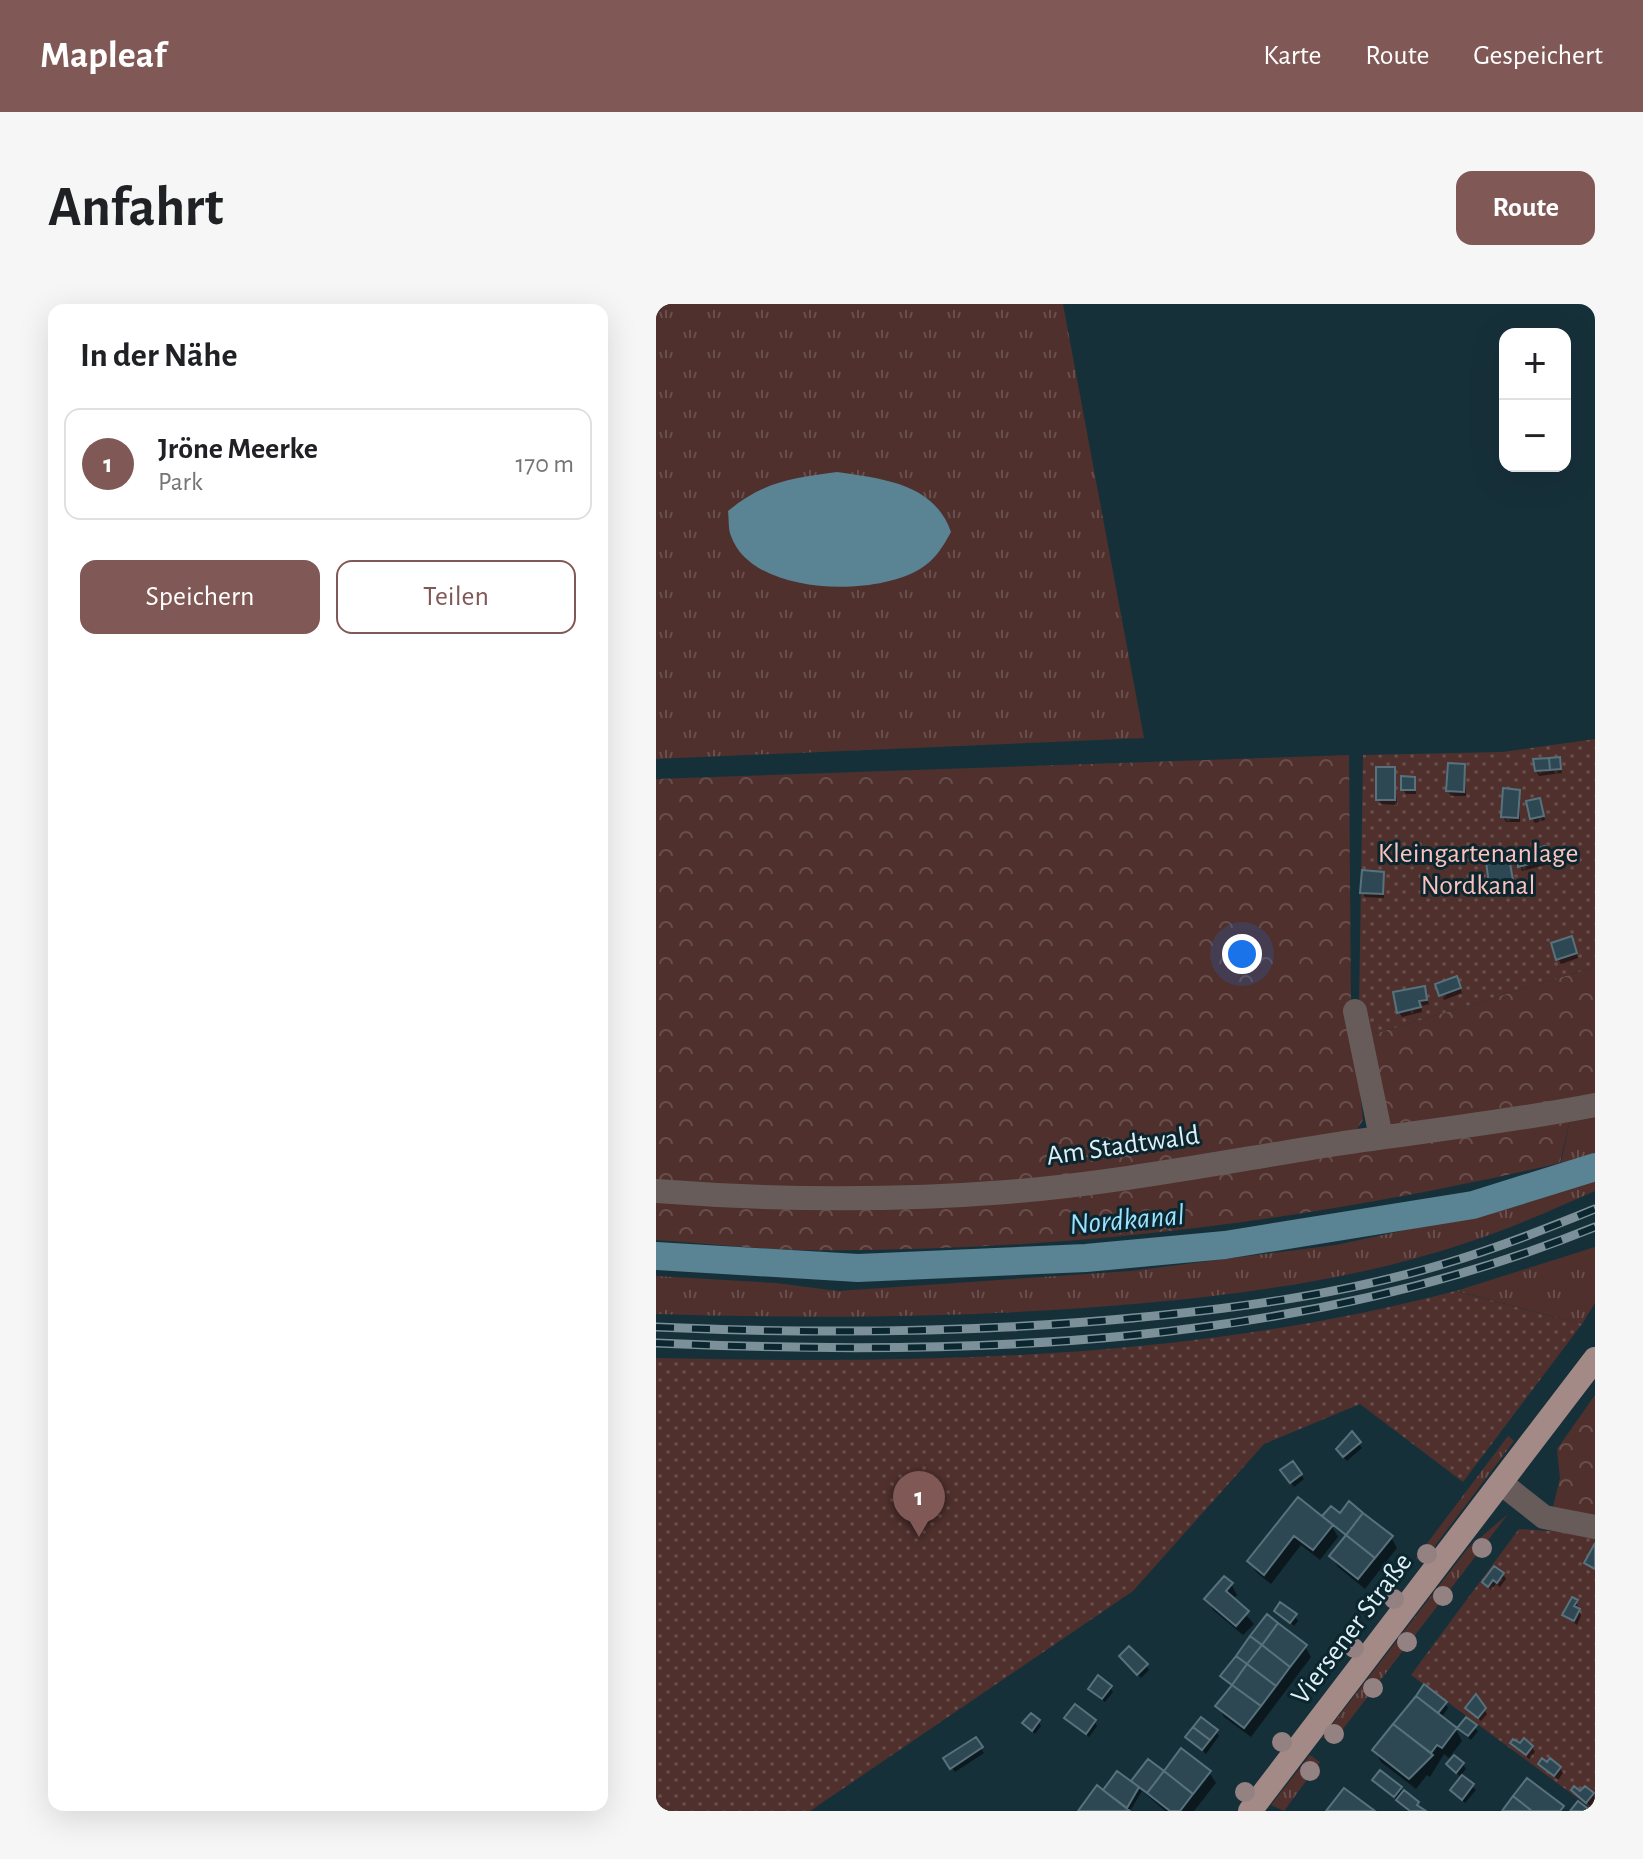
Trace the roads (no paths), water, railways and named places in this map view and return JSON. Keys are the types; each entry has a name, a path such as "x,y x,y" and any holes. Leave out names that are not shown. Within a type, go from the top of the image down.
{"main road":[{"name":"Viersener Straße","path":"1250,1811 1595,1359"}],"street":[{"path":"1355,1011 1381,1137"},
{"name":"Am Stadtwald","path":"656,1191 870,1199 1009,1191 1381,1137 1442,1132 1595,1105"},
{"path":"1501,1483 1544,1517 1595,1527"}],"water":[{"path":"837,472 889,481 920,493 943,516 951,532 938,553 920,569 900,578 846,587 816,586 788,580 763,570 743,556 731,536 728,511 754,493 780,482"}],"waterway":[{"name":"Nordkanal","path":"656,1256 858,1268 1086,1258 1225,1245 1473,1205 1595,1167"}],"railway":[{"path":"656,1327 775,1331 954,1329 1073,1323 1212,1310 1331,1291 1409,1274 1503,1245 1595,1209"},
{"path":"656,1343 894,1348 1014,1344 1133,1335 1251,1320 1367,1298 1482,1267 1595,1227"}],"place":[{"name":"Jröne Meerke","path":"919,1537"}],"park label":[{"name":"Kleingartenanlage Nordkanal","path":"1478,870"}]}
